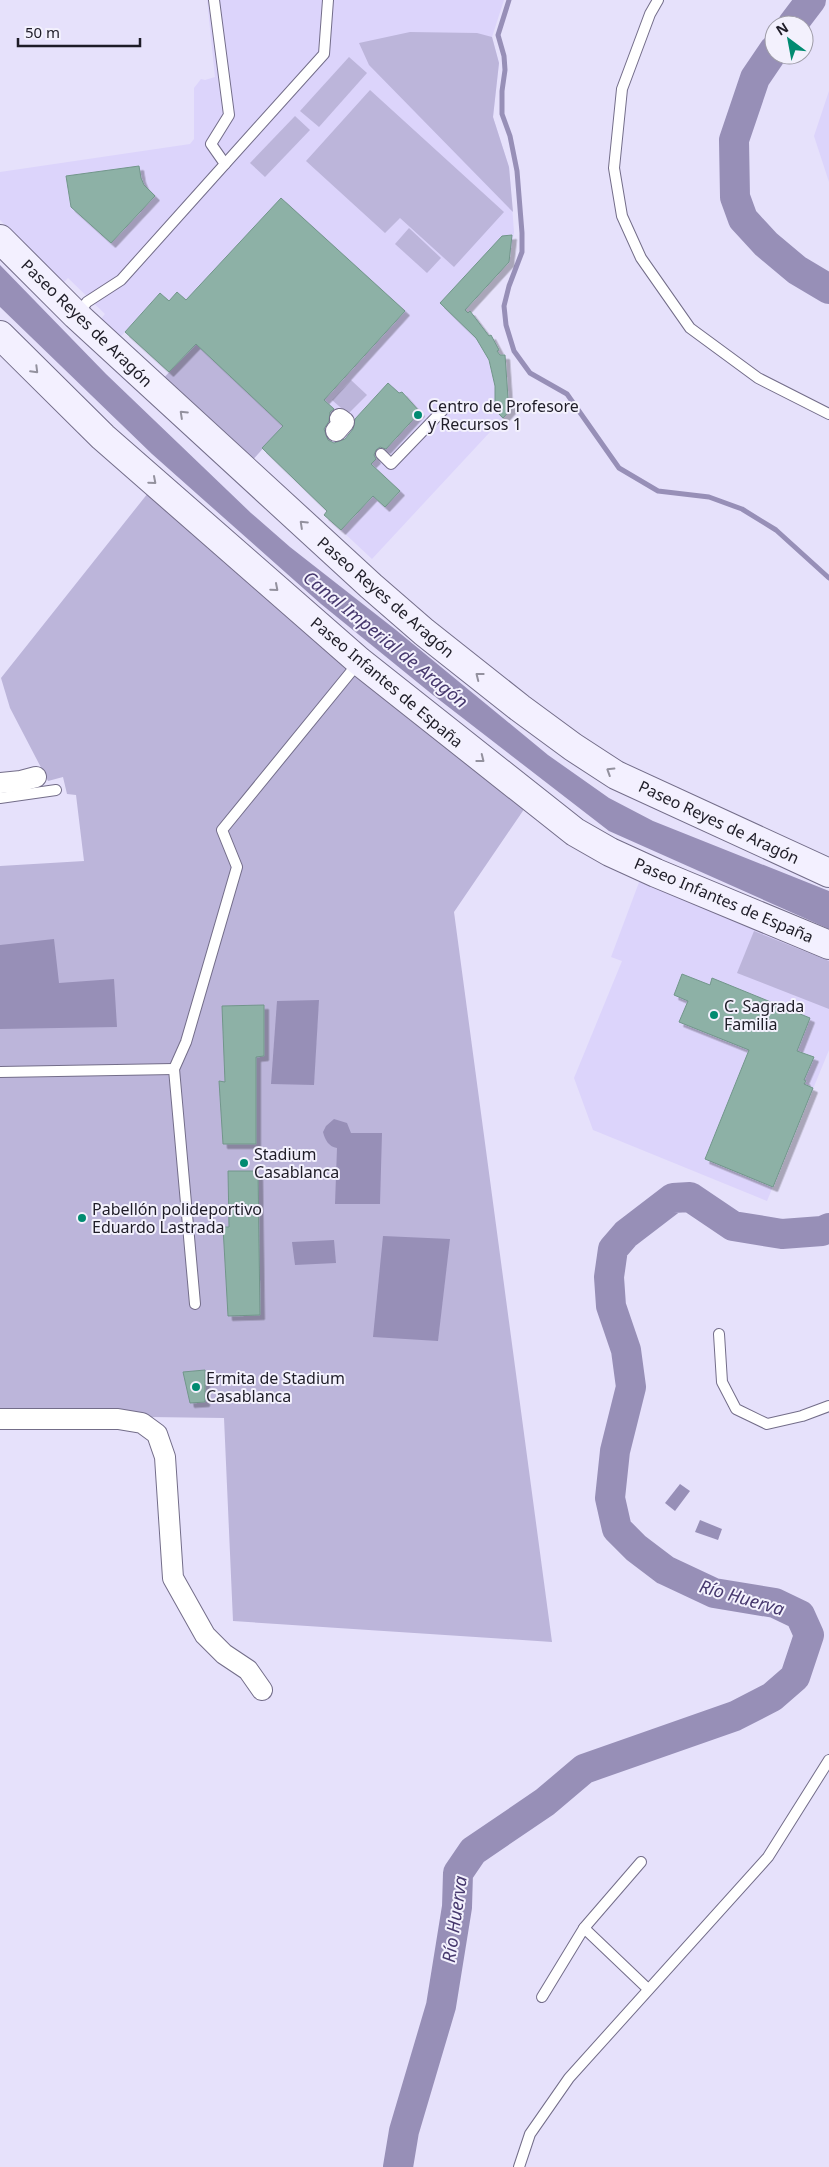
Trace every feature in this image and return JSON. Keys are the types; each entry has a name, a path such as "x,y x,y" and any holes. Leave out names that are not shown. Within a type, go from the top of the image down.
{"street":[{"name":"Paseo Reyes de Aragón","path":"0,239 76,316 371,586 424,632 565,742 616,775 829,873"},
{"name":"Paseo Infantes de España","path":"0,335 103,436 359,661 456,740 589,841 656,873 829,945"},
{"path":"0,783 36,777"},
{"path":"0,1418 118,1419 142,1423 156,1434 165,1457 173,1578 205,1635 224,1654 248,1670 262,1690"}],"lane":[{"path":"214,0 228,115 211,144 225,164"},
{"path":"76,316 87,302 122,280 324,54 328,0"},
{"path":"658,0 622,89 614,168 622,216 641,258 690,328 758,378 829,414"},
{"path":"380,454 391,464 443,410"},
{"path":"196,1304 174,1069 186,1042 237,867 222,830 359,661"},
{"path":"0,798 56,790"},
{"path":"0,1072 174,1069"},
{"path":"719,1334 722,1382 736,1409 767,1424 802,1416 829,1406"},
{"path":"519,2167 530,2134 569,2078 768,1857 829,1760"},
{"path":"542,1997 584,1928 641,1862"},
{"path":"584,1928 648,1989"}],"shaded area":[{"path":"207,0 504,0 492,37 499,63 493,117 509,167 514,232 509,262 465,310 478,321 497,351 503,365 508,398 515,405 372,559 341,530 373,496 385,507 400,491 362,456 351,486 327,511 263,448 249,464 160,382 169,372 125,332 118,339 100,320 105,314 68,278 63,283 0,220 0,172 190,144 194,139 194,88 201,79 205,80 215,77"},
{"path":"410,32 477,33 492,37 499,63 493,117 509,167 513,212 369,65 359,43"},
{"path":"349,57 367,73 319,127 300,111"},
{"path":"370,90 504,212 454,267 400,218 385,233 306,161"},
{"path":"829,91 829,182 814,136"},
{"path":"295,116 310,130 265,177 250,163"},
{"path":"409,228 441,258 427,273 395,244"},
{"path":"196,344 283,426 249,464 160,382"},
{"path":"351,380 367,395 348,414 332,400"},
{"name":"Stadium Casablanca","path":"152,488 529,802 454,912 552,1642 233,1621 224,1418 0,1415 0,866 84,861 76,795 67,794 63,777 48,781 10,708 1,678"},
{"name":"C. Sagrada Familia","path":"641,877 829,956 829,1050 767,1201 593,1130 574,1078 622,961 611,957"},
{"path":"754,931 829,961 829,1009 737,973"}],"water":[{"name":"Canal Imperial de Aragón","path":"0,265 106,374 251,513 290,547 396,630 548,755 609,798 653,821 829,891 829,929 609,831 433,695 321,604 152,454 0,307"},
{"path":"54,939 59,983 114,979 117,1027 0,1029 0,945"},
{"path":"319,1000 314,1085 271,1084 277,1001"},
{"path":"334,1119 347,1123 351,1133 382,1133 380,1204 335,1204 337,1148 328,1143 323,1132 326,1126"},
{"path":"383,1236 450,1239 438,1341 373,1337"},
{"path":"334,1240 336,1263 295,1265 292,1242"},
{"path":"680,1484 690,1491 675,1511 665,1503"},
{"path":"700,1520 722,1529 718,1540 695,1532"}],"building":[{"path":"139,166 144,185 155,196 111,243 71,207 66,176"},
{"path":"281,198 405,311 324,400 334,409 330,412 329,421 324,429 328,440 334,443 345,439 353,429 355,419 388,383 399,393 402,392 420,412 386,449 380,447 376,450 374,455 376,459 371,464 400,491 385,507 373,496 341,530 324,515 327,511 262,448 283,426 196,344 169,372 125,332 160,293 169,301 177,292 186,300"},
{"path":"512,235 509,262 465,310 468,313 470,311 489,336 491,335 500,355 505,355 508,398 515,405 503,418 495,410 495,386 489,360 476,338 440,303 502,236"},
{"path":"682,974 710,985 712,978 810,1018 797,1051 814,1057 804,1080 806,1081 804,1084 813,1088 773,1187 705,1159 749,1050 679,1022 688,1001 674,995"},
{"path":"264,1005 264,1056 256,1057 256,1144 223,1144 219,1081 225,1082 222,1006"},
{"path":"228,1171 258,1171 260,1315 228,1316 223,1227 229,1227"},
{"name":"Ermita de Stadium Casablanca","path":"205,1370 205,1402 190,1403 183,1372"}],"waterway":[{"path":"509,0 498,35 504,56 505,70 502,91 502,114 510,136 517,171 522,233 522,252 509,286 504,306 506,325 514,351 530,373 567,394 619,468 658,491 709,497 742,509 776,530 829,578"},
{"name":"Río Huerva","path":"800,15 811,0"},
{"name":"Río Huerva","path":"764,65 755,78 734,140 735,197 743,219 766,244 797,270 829,289"},
{"name":"Río Huerva","path":"398,2167 404,2131 441,2006 457,1907 458,1873 473,1851 545,1802 584,1769 735,1716 772,1697 795,1677 809,1635 800,1615 775,1603 714,1593 665,1570 636,1548 617,1529 610,1498 615,1451 631,1387 626,1350 611,1306 609,1277 613,1249 626,1234 673,1198 690,1197 733,1226 782,1234 822,1231 829,1228"}],"place":[{"name":"Centro de Profesore y Recursos 1","path":"418,415"},
{"name":"C. Sagrada Familia","path":"714,1015"},
{"name":"Stadium Casablanca","path":"244,1163"},
{"name":"Pabellón polideportivo Eduardo Lastrada","path":"82,1218"},
{"name":"Ermita de Stadium Casablanca","path":"196,1387"}]}
